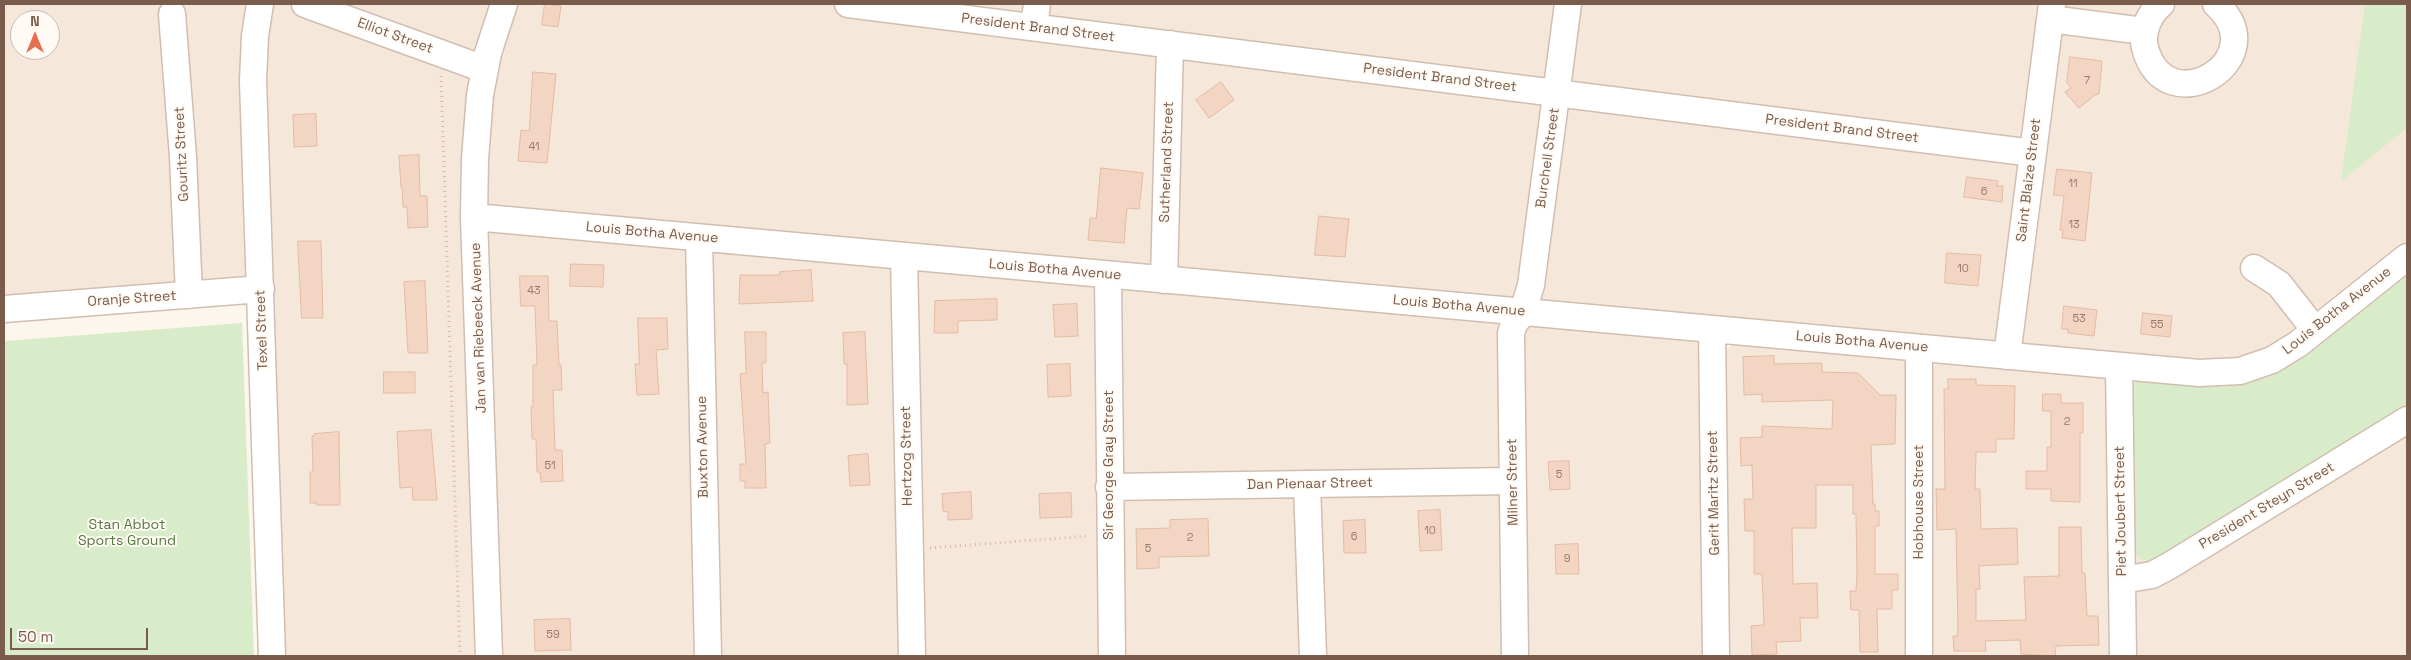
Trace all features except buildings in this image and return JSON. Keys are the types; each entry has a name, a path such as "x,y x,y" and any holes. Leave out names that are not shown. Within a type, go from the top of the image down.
{"street":[{"name":"Texel Street","path":"260,4 255,36 254,81 272,656"},
{"name":"Elliot Street","path":"305,4 484,69"},
{"name":"Jan van Riebeeck Avenue","path":"489,656 474,217 475,159 484,69 504,4"},
{"name":"President Brand Street","path":"848,4 1035,15 1170,44 2033,153"},
{"name":"Burchell Street","path":"1523,312 1531,285 1568,4"},
{"path":"2161,4 2148,19 2144,31 2144,44 2147,56 2163,76 2187,84 2200,82 2212,77 2222,69 2229,59 2233,47 2234,34 2224,11 2216,4"},
{"path":"2051,11 2144,31"},
{"name":"Saint Blaize Street","path":"2007,356 2051,11"},
{"name":"Gouritz Street","path":"172,14 183,157 189,295"},
{"name":"Sutherland Street","path":"1164,280 1170,44"},
{"name":"Louis Botha Avenue","path":"474,217 2199,373 2240,370 2272,360 2315,330 2407,257"},
{"name":"Buxton Avenue","path":"699,238 708,656"},
{"name":"Hertzog Street","path":"904,256 912,656"},
{"path":"2254,268 2279,284 2315,330"},
{"name":"Sir George Gray Street","path":"1108,275 1109,535 1112,656"},
{"name":"Oranje Street","path":"4,309 261,289"},
{"name":"Milner Street","path":"1515,656 1511,333 1514,324 1523,312"},
{"name":"Gerit Maritz Street","path":"1712,329 1716,656"},
{"name":"Hobhouse Street","path":"1919,348 1919,656"},
{"name":"Piet Joubert Street","path":"2119,366 2122,656"},
{"name":"President Steyn Street","path":"2122,580 2152,575 2169,566 2407,420"},
{"name":"Dan Pienaar Street","path":"1109,487 1512,480"},
{"path":"1307,484 1312,656"}],"path":[{"path":"441,68 443,180 460,656"},
{"path":"910,548 1109,535"}],"shaded area":[{"path":"4,4 2407,4 2407,656 2131,656 2126,358 1501,301 1508,656 270,656 260,289 4,308"},
{"path":"1531,322 1695,340 1699,344 1707,656 1525,656 1518,341"},
{"path":"1739,341 1902,358 1906,363 1911,656 1724,656 1725,350"},
{"path":"1941,360 2101,377 2109,387 2113,656 1928,656 1930,370"}],"green space":[{"path":"2365,4 2407,4 2407,128 2341,181"},
{"path":"2407,272 2407,412 2155,562 2144,560 2137,555 2132,549 2132,385 2137,381 2148,378 2225,387 2270,377 2297,362"},
{"name":"Stan Abbot Sports Ground","path":"242,323 254,656 4,656 4,341"}]}
